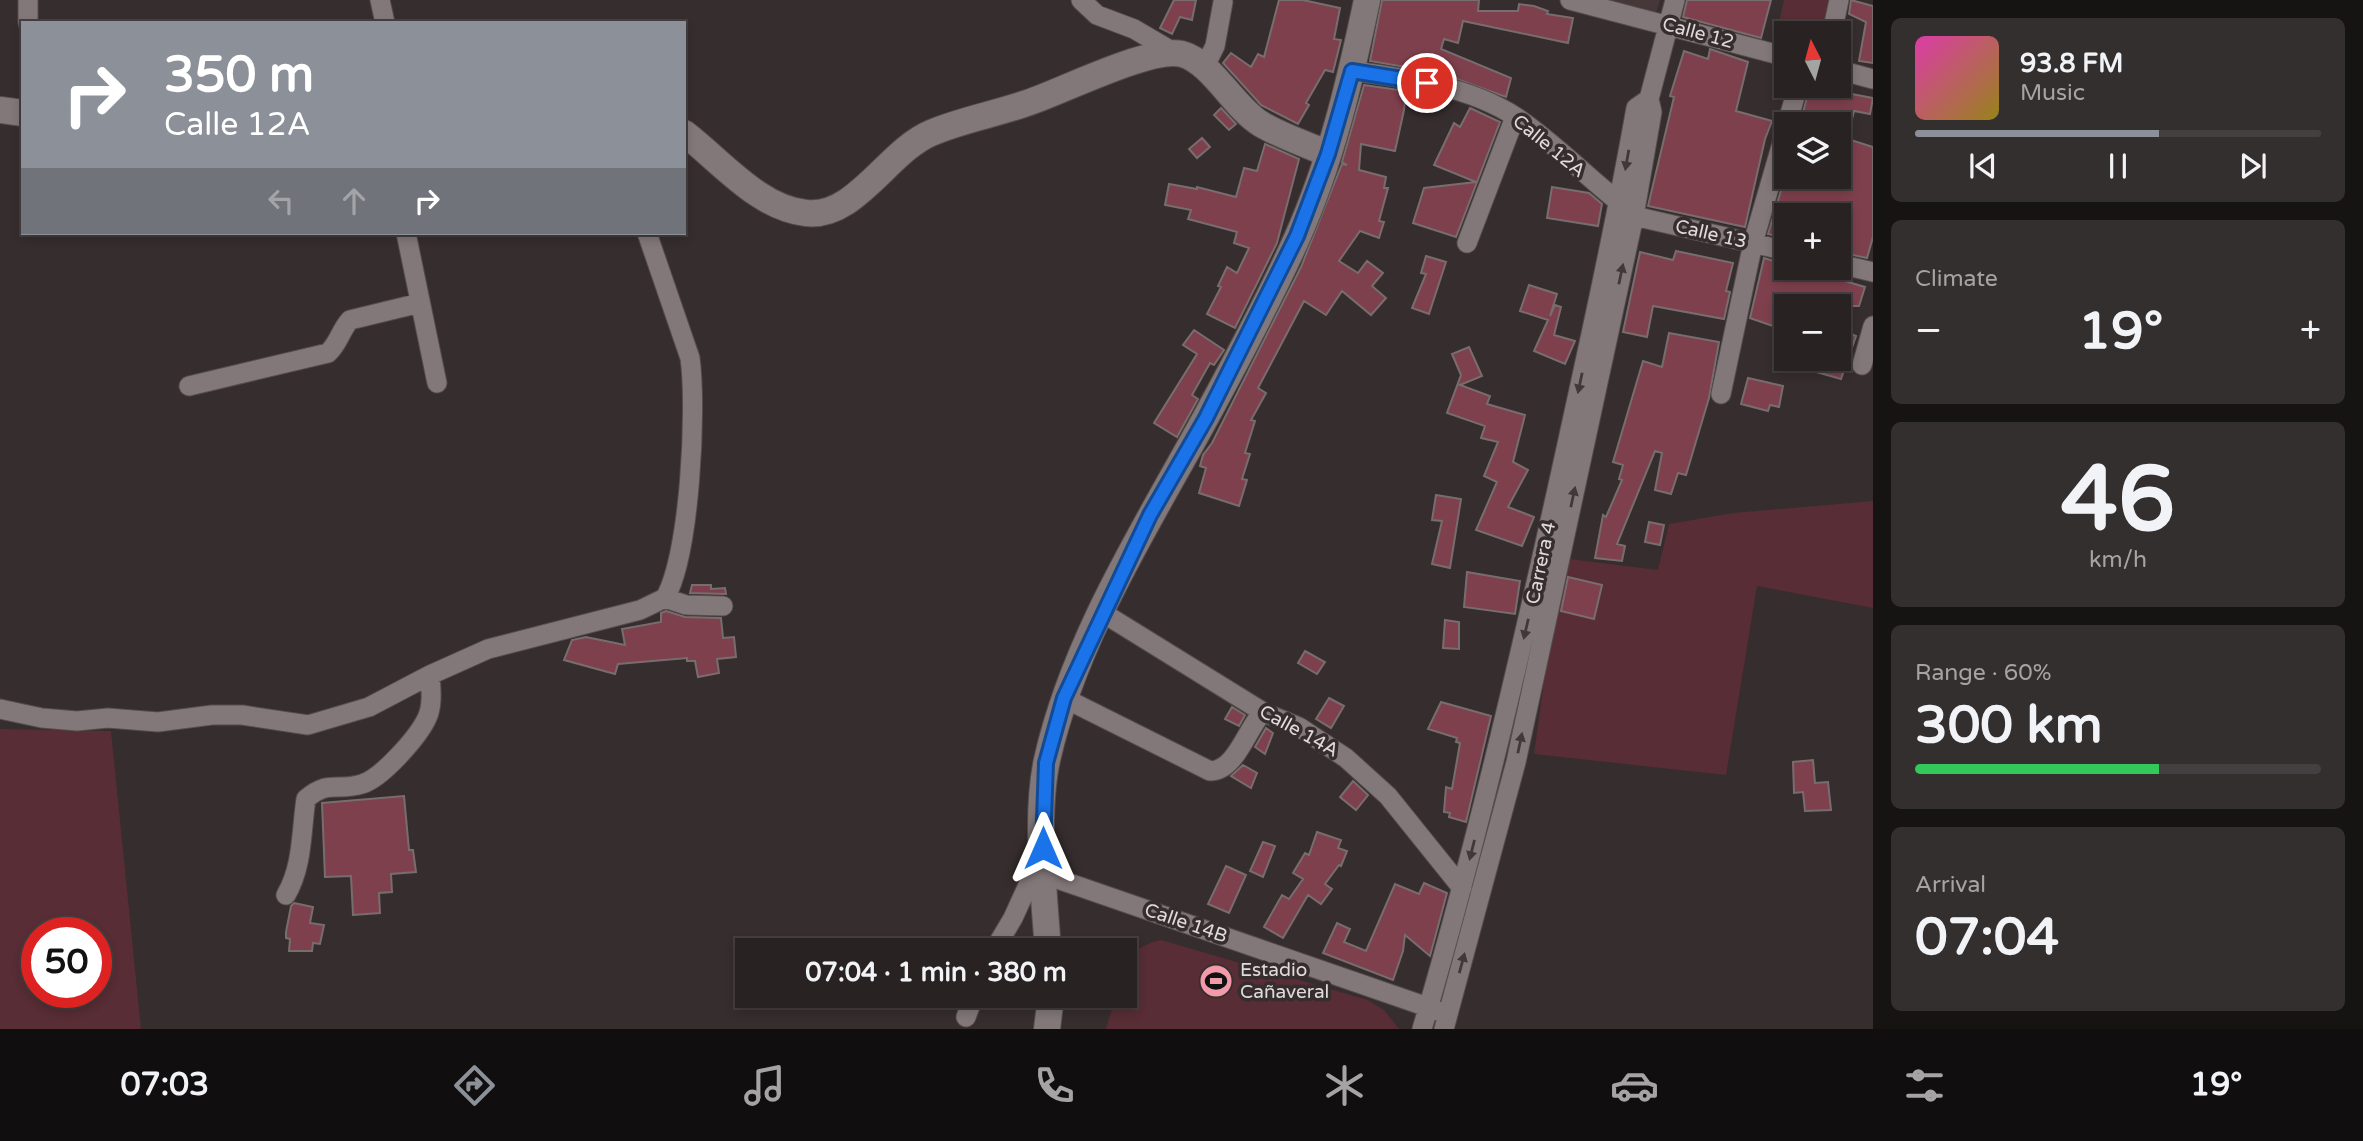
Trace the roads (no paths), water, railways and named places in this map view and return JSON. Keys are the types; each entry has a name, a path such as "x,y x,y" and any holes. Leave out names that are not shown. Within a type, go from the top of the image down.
{"main road":[{"path":"1047,938 1043,861 1046,763 1064,698 1150,515 1255,324 1297,236 1328,154 1352,71 1367,0"},
{"path":"686,135 761,196 794,212 810,214 832,211 845,205 883,167 930,133 1039,99 1143,60 1175,53 1193,58 1261,124 1328,154"},
{"path":"0,110 21,113"},
{"path":"1047,1029 1050,1008"}],"street":[{"path":"28,0 28,21"},
{"path":"380,0 385,21"},
{"path":"1081,0 1097,15 1134,29 1175,53"},
{"name":"Calle 12","path":"1570,0 1774,54"},
{"name":"Carrera 4","path":"1446,1021 1516,762 1634,216 1652,112 1648,99 1675,0"},
{"path":"1835,21 1839,0"},
{"path":"1204,68 1215,46 1223,2"},
{"name":"Calle 12A","path":"1352,71 1409,78 1464,93 1515,117 1619,202"},
{"path":"1852,73 1873,79"},
{"name":"Carrera 4","path":"1423,1029 1462,888 1526,630 1619,202 1636,108 1648,99"},
{"path":"1467,243 1515,117"},
{"path":"1721,394 1753,243 1774,170"},
{"name":"Calle 13","path":"1634,216 1774,248"},
{"path":"405,235 437,383"},
{"path":"0,709 42,718 77,721 108,718 158,722 232,715 308,725 369,707 488,649 640,610 665,598 679,565 688,479 692,378 690,358 648,235"},
{"path":"1851,267 1873,272"},
{"path":"189,386 328,353 337,345 342,329 350,320 420,303"},
{"path":"1862,365 1873,326"},
{"path":"665,598 686,605 723,606"},
{"name":"Calle 14A","path":"1103,613 1263,712 1299,727 1346,758 1388,796 1462,888"},
{"path":"286,895 300,860 306,799 320,787 362,784 396,759 426,719 431,700 430,675"},
{"path":"1064,698 1210,771 1219,771 1229,763 1263,712"},
{"path":"1001,938 1043,861"},
{"name":"Calle 14B","path":"1043,861 1429,1007 1446,1021"},
{"path":"966,1017 969,1008"}],"place":[{"name":"Estadio Cañaveral","path":"1216,981"}]}
